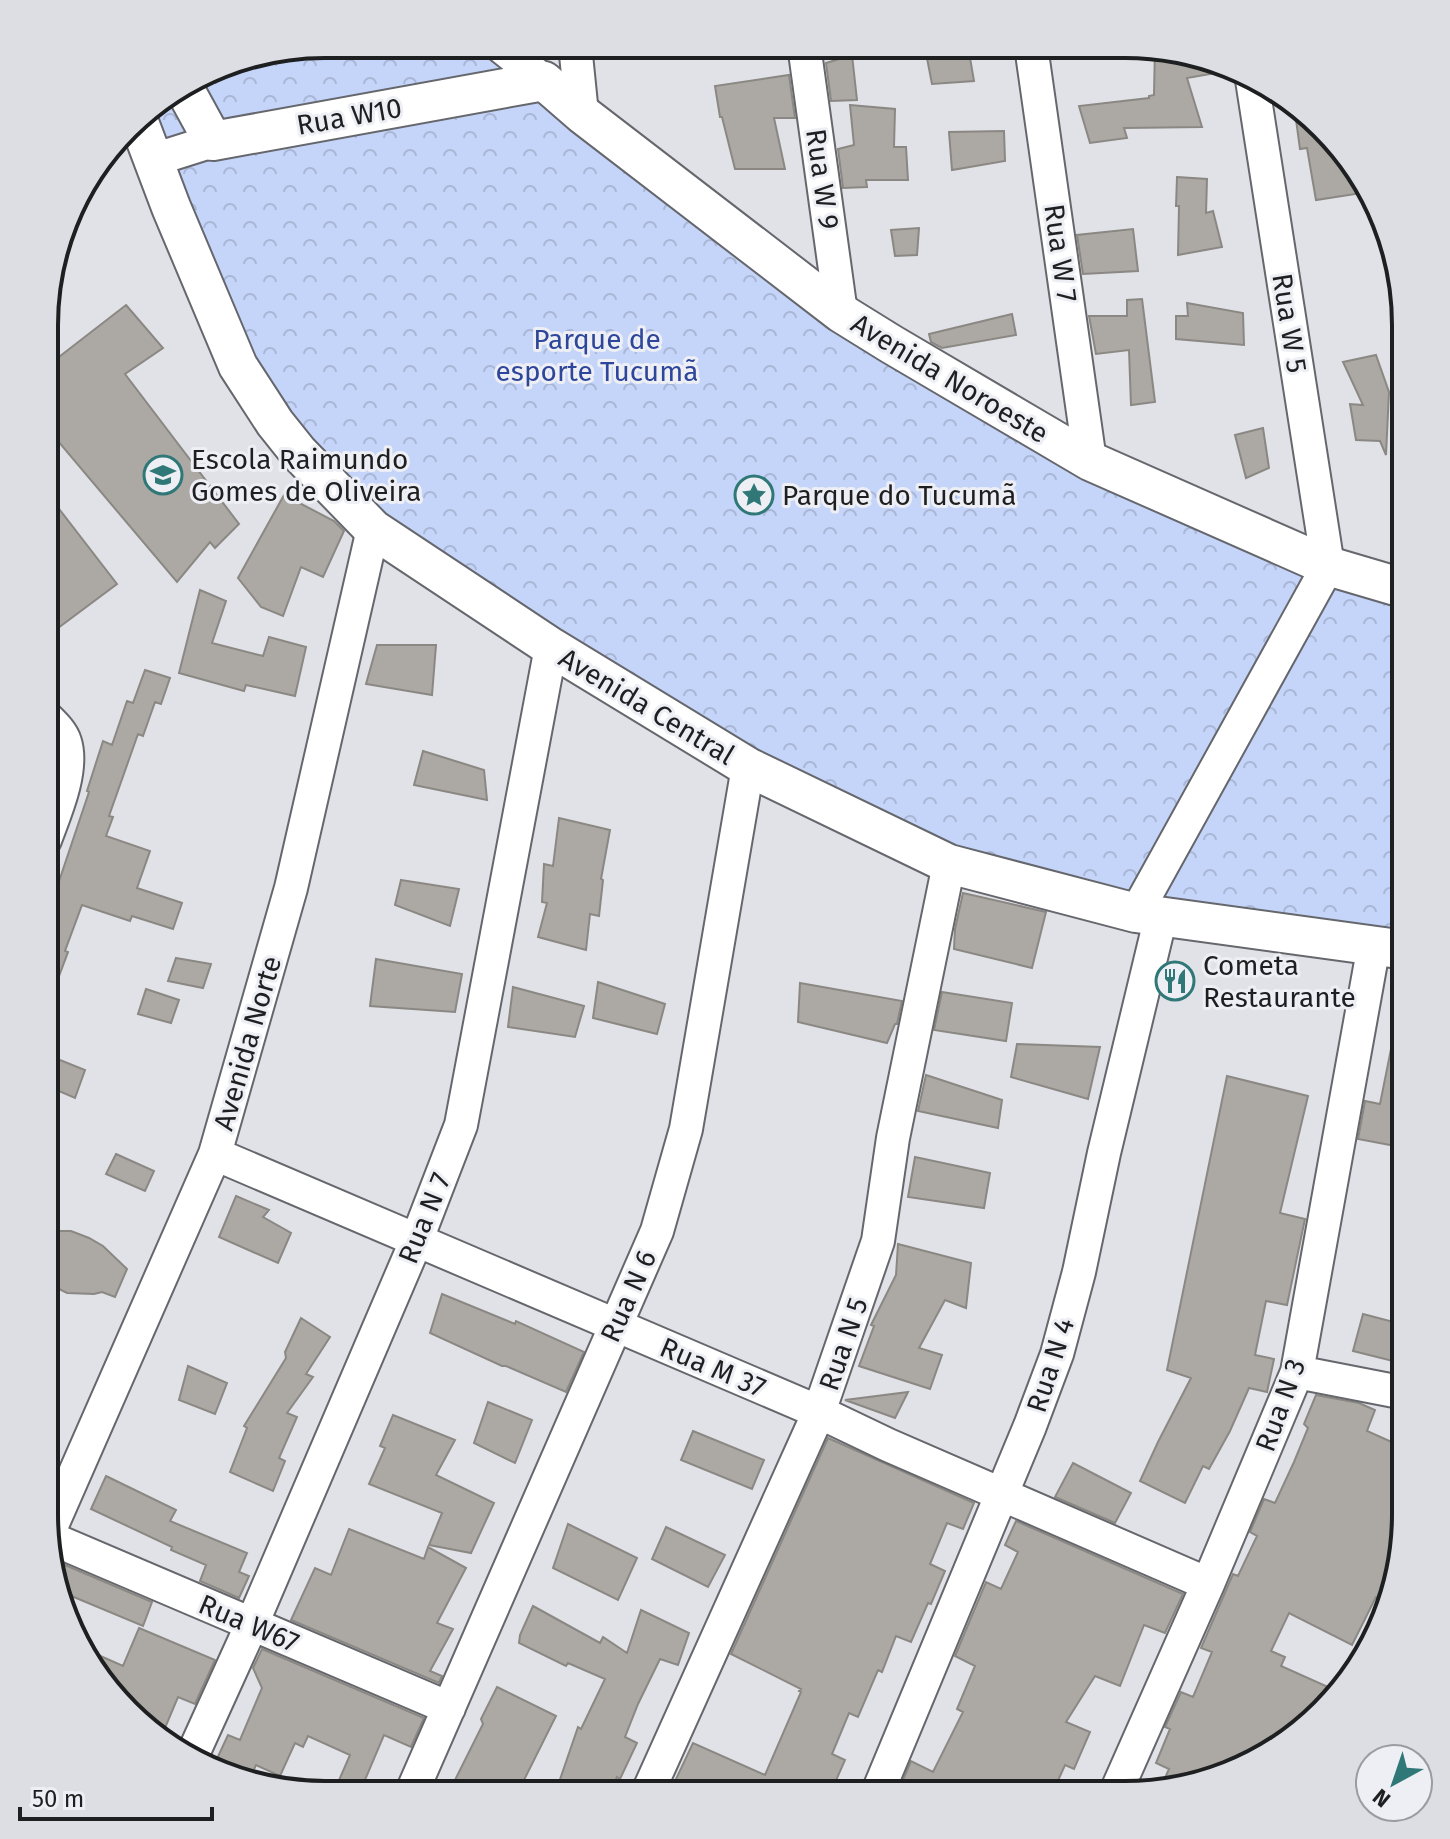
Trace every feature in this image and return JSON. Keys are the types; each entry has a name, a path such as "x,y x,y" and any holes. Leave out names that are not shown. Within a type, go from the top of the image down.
{"street":[{"name":"Rua W 9","path":"806,58 841,313"},
{"name":"Rua W 7","path":"1033,58 1090,461"},
{"path":"516,59 544,81"},
{"path":"576,59 582,114"},
{"name":"Avenida Noroeste","path":"544,81 582,114 841,313 891,344 1090,461 1328,566 1392,585"},
{"name":"Rua W10","path":"213,141 544,81"},
{"name":"Rua W 5","path":"1254,91 1328,566"},
{"path":"153,160 213,141 188,96"},
{"name":"Avenida Central","path":"142,131 238,366 275,423 299,453 373,529 551,647 748,767 949,864 1148,914 1390,948"},
{"name":"Avenida Norte","path":"58,1514 215,1154 291,888 373,529"},
{"name":"Rua N 4","path":"883,1780 1057,1354 1079,1272 1104,1153 1148,914 1328,566"},
{"name":"Rua N 7","path":"196,1747 417,1239 461,1125 551,647"},
{"path":"58,730 65,741 67,769 58,789"},
{"name":"Rua N 6","path":"417,1780 657,1231 686,1129 748,767"},
{"name":"Rua N 5","path":"653,1780 819,1412 878,1241 893,1138 949,864"},
{"name":"Rua N 3","path":"1121,1780 1297,1372 1390,948"},
{"name":"Rua M 37","path":"215,1154 819,1412 1208,1584"},
{"path":"1297,1372 1391,1390"},
{"name":"Rua W67","path":"59,1540 449,1708"}],"green space":[{"name":"Parque do Tucumã","path":"307,59 515,59 582,115 1091,461 1392,583 1391,946 949,864 551,647 296,449 146,127 191,94 223,78 273,63"}],"building":[{"path":"852,58 857,100 831,101 826,63"},
{"path":"927,58 970,58 974,81 932,84"},
{"path":"1155,60 1213,73 1187,78 1202,127 1124,128 1127,138 1090,143 1079,106 1154,95"},
{"path":"789,75 795,118 774,118 785,169 735,169 720,117 715,86"},
{"path":"850,105 895,109 894,147 906,147 908,180 866,180 867,187 843,188 838,149 854,145"},
{"path":"1296,120 1337,162 1357,194 1316,200 1307,148 1300,149"},
{"path":"1004,131 1005,161 952,170 949,132"},
{"path":"1177,177 1207,179 1206,213 1213,211 1222,247 1178,255"},
{"path":"919,228 917,255 895,256 891,230"},
{"path":"1133,229 1138,271 1083,274 1077,235"},
{"path":"1142,299 1155,402 1131,405 1129,350 1096,354 1089,316 1127,316 1127,300"},
{"path":"1187,303 1243,313 1244,345 1176,339 1176,316 1188,316"},
{"path":"126,305 163,348 125,374 239,524 215,548 210,542 177,582 58,441 58,358"},
{"path":"1012,314 1016,335 942,348 931,342 929,334"},
{"path":"1376,355 1389,392 1386,455 1380,441 1356,440 1350,404 1363,405 1343,362"},
{"path":"1263,428 1269,468 1246,478 1235,435"},
{"path":"284,495 334,521 344,531 323,577 301,567 283,616 261,607 238,578"},
{"path":"58,508 117,584 58,628"},
{"path":"200,590 226,601 212,643 263,656 269,637 306,647 295,696 246,685 244,691 179,673"},
{"path":"377,645 436,645 432,695 366,684"},
{"path":"145,670 170,678 161,704 155,702 143,736 138,734 109,816 113,817 106,836 150,851 137,888 182,903 173,929 132,916 130,921 82,905 58,979 58,884 103,741 112,745 127,701 133,703"},
{"path":"423,751 484,770 487,800 414,785"},
{"path":"559,818 610,830 601,879 599,916 590,914 586,950 538,937 547,903 542,902 544,864 553,866"},
{"path":"401,880 459,889 450,926 395,905"},
{"path":"963,893 1046,912 1032,968 954,949"},
{"path":"176,958 211,964 203,988 168,981"},
{"path":"376,959 462,974 455,1012 370,1006"},
{"path":"598,982 665,1004 657,1034 593,1018"},
{"path":"800,983 902,1001 897,1024 887,1043 798,1022"},
{"path":"513,987 584,1006 575,1037 508,1027"},
{"path":"146,989 179,1000 171,1023 138,1014"},
{"path":"942,992 1012,1003 1006,1041 934,1030"},
{"path":"1017,1044 1100,1047 1088,1099 1011,1077"},
{"path":"1391,1047 1391,1145 1358,1139 1365,1101 1380,1104"},
{"path":"58,1059 85,1070 75,1098 58,1091"},
{"path":"926,1075 1002,1100 998,1128 918,1111"},
{"path":"1227,1076 1308,1096 1280,1213 1305,1219 1287,1305 1266,1301 1255,1355 1274,1359 1267,1392 1249,1388 1209,1469 1203,1466 1185,1503 1140,1481 1191,1378 1167,1370"},
{"path":"116,1154 154,1171 145,1191 106,1174"},
{"path":"915,1157 990,1173 984,1208 908,1197"},
{"path":"236,1196 269,1210 263,1217 291,1233 278,1263 219,1237"},
{"path":"58,1231 71,1231 89,1238 103,1246 127,1269 115,1297 102,1292 67,1293 58,1288"},
{"path":"898,1244 971,1263 966,1308 945,1300 919,1348 942,1355 930,1389 859,1366 874,1326 871,1325 896,1275"},
{"path":"442,1294 515,1324 516,1321 584,1352 566,1392 430,1333"},
{"path":"1363,1314 1391,1321 1391,1361 1353,1351"},
{"path":"301,1318 330,1337 306,1374 313,1377 287,1413 297,1417 279,1458 285,1461 273,1491 230,1472 247,1428 244,1426 286,1358 285,1352"},
{"path":"188,1366 227,1383 215,1414 179,1400"},
{"path":"908,1392 895,1418 845,1400"},
{"path":"1316,1395 1359,1403 1375,1410 1367,1431 1391,1442 1391,1532 1378,1598 1376,1597 1352,1645 1289,1613 1271,1651 1285,1657 1281,1666 1328,1687 1288,1726 1259,1745 1227,1761 1165,1778 1169,1769 1156,1763 1170,1729 1165,1727 1181,1692 1193,1697 1212,1652 1201,1648 1233,1574 1238,1576 1257,1536 1250,1532 1264,1499 1275,1503 1294,1462 1308,1428 1304,1424"},
{"path":"488,1402 532,1420 515,1463 474,1443"},
{"path":"393,1415 455,1440 436,1475 494,1503 471,1553 429,1545 442,1513 369,1484 385,1448 380,1446"},
{"path":"693,1431 764,1460 752,1489 681,1460"},
{"path":"828,1438 974,1503 963,1529 947,1523 930,1564 945,1571 911,1642 896,1636 882,1672 878,1670 858,1717 849,1713 832,1754 845,1760 836,1780 676,1780 693,1743 765,1775 801,1689 731,1654"},
{"path":"1073,1463 1131,1493 1115,1523 1055,1497"},
{"path":"106,1476 176,1510 170,1521 247,1553 239,1572 249,1576 239,1598 200,1581 206,1565 91,1509"},
{"path":"1016,1521 1183,1594 1165,1633 1144,1625 1120,1686 1095,1676 1066,1722 1090,1732 1074,1769 1065,1765 1058,1780 903,1780 911,1761 933,1772 963,1712 957,1709 975,1666 955,1656 986,1582 1001,1589 1018,1552 1005,1545"},
{"path":"568,1524 637,1558 618,1600 553,1568"},
{"path":"666,1527 725,1555 708,1587 652,1559"},
{"path":"349,1529 424,1559 428,1547 466,1568 437,1623 453,1629 430,1671 442,1676 439,1683 291,1620 315,1568 331,1575"},
{"path":"65,1565 152,1602 143,1626 71,1596"},
{"path":"533,1606 600,1643 603,1637 627,1653 641,1610 689,1633 678,1665 660,1659 638,1704 625,1737 637,1743 620,1779 560,1780 578,1727 581,1729 605,1679 568,1663 566,1666 519,1643"},
{"path":"139,1628 215,1660 195,1704 178,1697 165,1728 136,1703 99,1655 123,1666"},
{"path":"262,1649 424,1718 411,1747 384,1735 365,1780 339,1780 350,1755 308,1736 303,1747 295,1743 280,1776 256,1765 253,1771 239,1767 217,1758 228,1735 240,1740 262,1688 253,1668"},
{"path":"497,1687 556,1716 524,1780 455,1780 483,1724 481,1719"}],"place":[{"name":"Escola Raimundo Gomes de Oliveira","path":"163,475"},
{"name":"Parque do Tucumã","path":"754,495"},
{"name":"Cometa Restaurante","path":"1175,981"}],"park label":[{"name":"Parque de esporte Tucumã","path":"597,355"}]}
